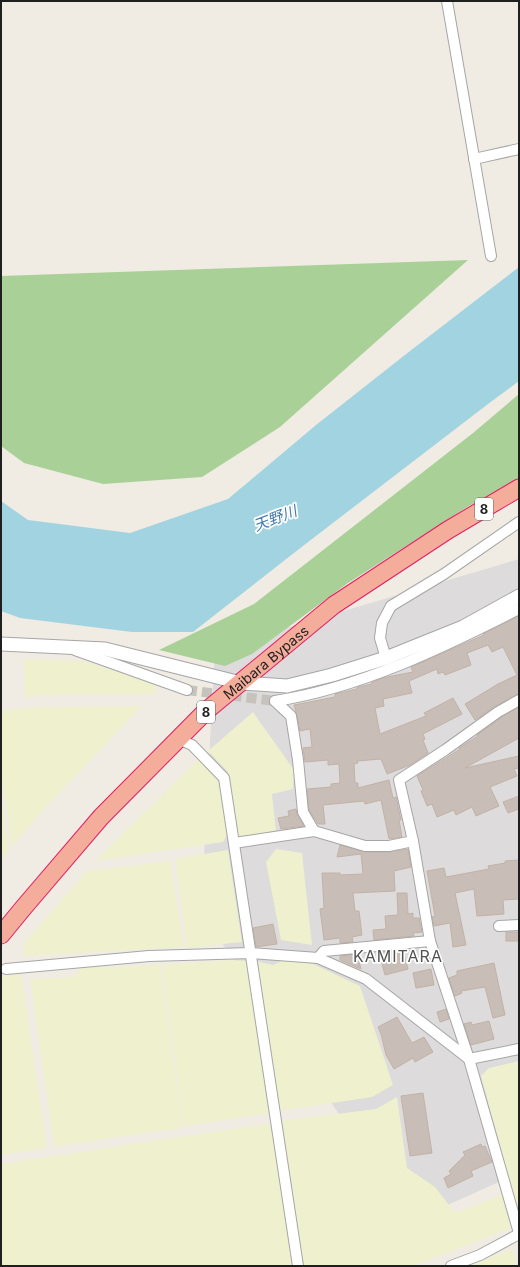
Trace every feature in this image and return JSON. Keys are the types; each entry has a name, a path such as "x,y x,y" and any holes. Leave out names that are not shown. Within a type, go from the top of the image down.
{"highway":[{"name":"Maibara Bypass","path":"1,935 101,817 206,711 334,605 448,530 519,488"}],"street":[{"path":"447,1 491,256"},
{"path":"474,159 519,149"},
{"path":"386,658 380,638 382,623 391,606 444,574 519,522"},
{"path":"1,644 105,648 241,683 287,686 332,675 386,658 464,627 519,596"},
{"path":"314,831 303,812 298,760 291,716 275,701 301,697 368,678 466,635 519,609"},
{"path":"65,647 187,690"},
{"path":"450,1266 480,1255 519,1234 469,1059 430,941 414,841 399,780 445,750 498,712 519,700"},
{"path":"178,740 192,745 224,778 298,1266"},
{"path":"234,843 314,831 365,846 389,846 414,841"},
{"path":"499,926 519,925"},
{"path":"318,958 324,951 430,941"},
{"path":"6,969 149,956 251,953 318,958 366,979 469,1059 519,1049"}],"shaded area":[{"path":"519,559 519,1173 412,1221 201,912 215,649"}],"green space":[{"path":"468,260 280,427 202,477 103,484 24,463 1,446 1,276"},
{"path":"519,394 519,480 469,506 348,583 252,654 225,666 159,650 254,604 473,433"},
{"path":"24,659 84,661 154,684 156,694 66,694 25,697"},
{"path":"142,706 45,808 12,847 1,775 1,710 49,707"},
{"path":"253,712 294,770 293,789 272,794 276,831 238,837 228,772 208,751"},
{"path":"199,759 220,780 227,835 223,842 95,861"},
{"path":"1,794 9,849 1,859"},
{"path":"276,849 302,853 312,945 281,940 266,862"},
{"path":"228,850 242,942 187,948 175,859"},
{"path":"170,861 184,947 24,956 23,944 87,871"},
{"path":"286,959 313,964 360,986 393,1085 372,1097 279,1111 256,961 273,965"},
{"path":"231,960 249,961 271,1113 184,1126 162,965"},
{"path":"160,965 183,1128 54,1147 30,979 73,977 82,968"},
{"path":"21,973 47,1148 1,1155 1,977"},
{"path":"519,1061 519,1215 481,1076 489,1068"},
{"path":"397,1097 407,1168 435,1187 455,1213 502,1195 511,1228 413,1266 303,1266 281,1121 376,1109"},
{"path":"273,1123 295,1266 1,1266 1,1164"},
{"path":"512,1249 517,1266 470,1266"}],"water":[{"name":"天野川","path":"519,267 519,381 193,632 132,632 20,618 1,611 1,501 28,520 130,533 228,499 316,425"}],"building":[{"path":"519,616 519,694 495,706 475,720 465,704 498,684 517,675 503,647 492,652 488,645 467,653 471,665 445,675 443,672 438,674 437,669 409,681 412,693 383,699 384,706 375,708 380,734 426,716 424,713 453,698 462,714 423,734 425,739 423,740 428,753 410,765 387,774 381,759 357,761 358,763 354,764 355,783 358,783 358,788 389,780 393,798 396,797 401,820 399,820 402,837 389,839 381,800 365,804 364,801 323,805 325,824 318,824 309,810 307,789 331,787 331,784 340,783 339,764 328,765 328,760 305,762 303,748 312,747 310,729 300,731 294,705 335,697 335,694 372,684 371,683 382,678 413,672 411,667 484,635 483,634"},
{"path":"519,707 519,738 465,768 519,756 519,768 514,769 517,776 490,787 499,806 476,816 472,807 456,815 454,810 437,817 432,804 427,806 421,791 423,790 417,776 460,749 459,748 478,736 477,735 502,717"},
{"path":"519,796 519,809 508,813 503,802"},
{"path":"296,809 297,815 304,826 281,829 278,818 289,816 288,811"},
{"path":"340,845 365,852 389,852 408,849 411,867 394,871 395,891 353,893 355,911 359,911 362,935 352,937 353,942 340,943 340,938 324,940 320,909 324,908 322,873 340,873 340,875 363,874 361,854 337,857"},
{"path":"519,860 519,899 503,900 504,914 477,916 474,889 455,893 466,945 453,947 450,923 434,926 432,917 435,916 427,871 444,868 446,877 489,869 488,866 505,863 505,861"},
{"path":"397,893 407,893 408,914 413,913 413,918 419,918 422,932 413,933 414,936 374,940 373,930 386,929 385,916 398,915"},
{"path":"273,924 277,944 256,947 253,928"},
{"path":"506,932 519,932 519,941 506,941"},
{"path":"403,950 408,969 385,975 379,952"},
{"path":"357,954 361,969 340,960 340,956"},
{"path":"494,963 505,1015 493,1018 485,987 461,991 462,993 455,996 449,978 457,975 457,971"},
{"path":"431,969 434,985 416,988 413,973"},
{"path":"446,1009 449,1019 440,1022 437,1012"},
{"path":"397,1017 412,1043 424,1037 433,1052 415,1062 413,1058 394,1069 386,1055 378,1027"},
{"path":"489,1021 494,1039 471,1045 464,1024 471,1022 472,1025"},
{"path":"423,1093 432,1153 410,1156 401,1096"},
{"path":"481,1144 482,1147 485,1146 492,1162 471,1171 473,1176 448,1188 444,1178 451,1174 449,1171 465,1155 463,1152"}],"tunnel":[{"path":"187,690 275,701"}],"district":[{"name":"KAMITARA","path":"398,956"}]}
